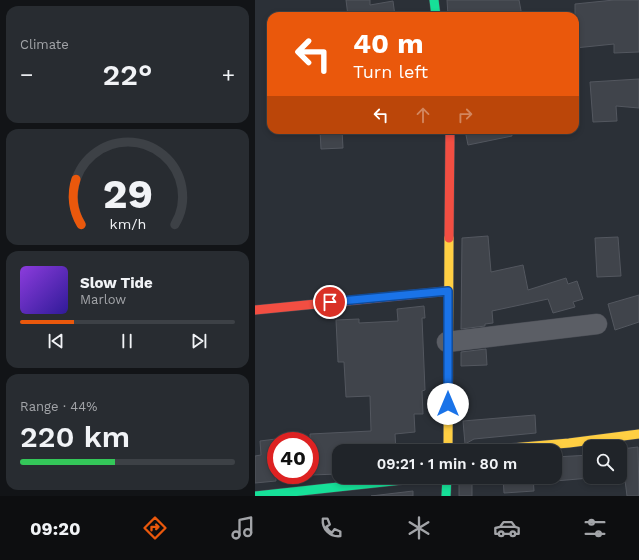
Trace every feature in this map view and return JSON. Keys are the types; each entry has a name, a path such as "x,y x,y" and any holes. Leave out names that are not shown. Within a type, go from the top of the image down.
{"street":[{"path":"434,0 436,12"},
{"path":"448,444 447,342 450,134"},
{"path":"255,310 448,291"},
{"path":"447,342 597,324"},
{"path":"557,444 639,434"},
{"path":"255,496 366,484"},
{"path":"446,496 447,484"}],"building":[{"path":"346,0 370,0 370,5 393,1 394,12 348,12"},
{"path":"447,0 519,0 521,12 448,12"},
{"path":"614,0 639,0 639,52 614,53 614,44 579,48 579,12 575,12 575,4"},
{"path":"639,79 639,108 616,106 617,121 593,122 590,82"},
{"path":"320,134 342,134 343,148 321,149"},
{"path":"466,134 512,134 512,136 468,145"},
{"path":"488,236 491,272 523,265 528,290 566,278 568,284 577,281 583,299 573,302 575,307 553,313 548,299 492,311 493,323 485,324 485,326 461,329 462,238"},
{"path":"618,237 621,276 597,277 595,238"},
{"path":"639,295 639,322 615,330 608,304"},
{"path":"424,306 425,318 422,318 425,390 422,391 423,414 414,414 415,432 395,434 396,444 332,444 332,474 319,475 319,434 371,431 370,396 346,397 344,362 338,362 336,320 359,319 359,323 398,321 397,309"},
{"path":"486,349 487,365 461,366 461,352"},
{"path":"535,415 536,433 474,439 465,444 463,421"},
{"path":"267,440 267,482 255,483 255,456 261,455 260,441"},
{"path":"638,447 639,496 627,496 625,484 627,484 627,448"},
{"path":"583,455 583,479 562,480 562,457"},
{"path":"459,484 472,484 472,496 459,496"},
{"path":"503,484 534,484 534,491 504,493"},
{"path":"413,491 413,496 371,496"}],"traffic: fast":[{"path":"434,0 436,12"},
{"path":"255,496 366,484"},
{"path":"446,496 447,484"}],"traffic: slow":[{"path":"448,444 449,238"},
{"path":"557,444 639,434"}],"traffic: jam":[{"path":"449,238 450,134"},
{"path":"255,310 448,291"}],"route":[{"path":"330,302 448,291 448,404"}]}
